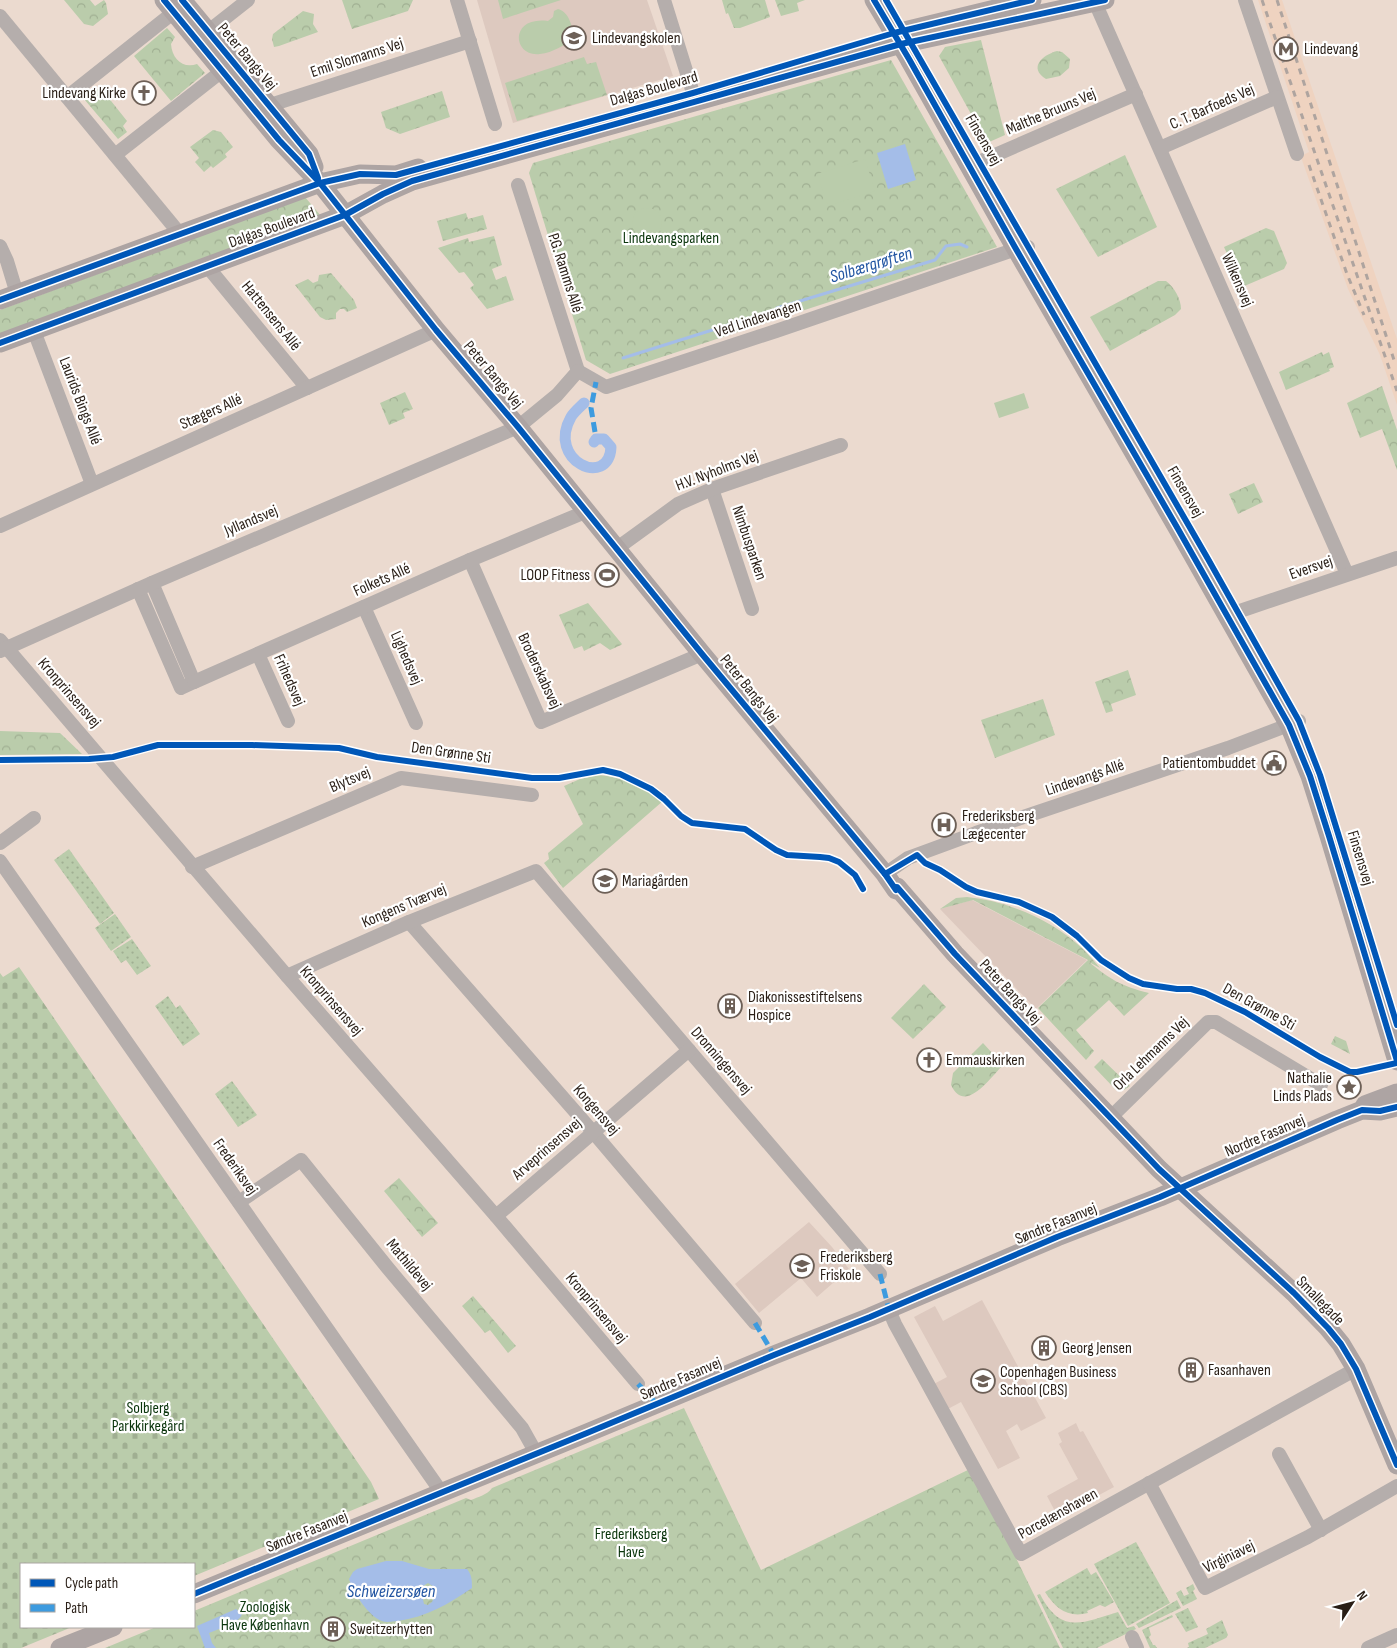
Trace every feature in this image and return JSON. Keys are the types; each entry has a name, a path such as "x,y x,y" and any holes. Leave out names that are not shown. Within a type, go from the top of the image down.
{"street":[{"path":"203,36 248,0"},
{"path":"457,0 495,124"},
{"path":"664,0 695,97"},
{"name":"Finsensvej","path":"874,0 902,37"},
{"name":"Finsensvej","path":"886,0 902,37 1232,612 1294,723 1308,760 1320,775 1340,856 1385,1003 1397,1061"},
{"name":"Dalgas Boulevard","path":"0,343 345,215 383,194 412,181 1032,0"},
{"name":"C. T. Barfoeds Vej","path":"1245,0 1297,154"},
{"name":"Dalgas Boulevard","path":"902,37 1098,1"},
{"name":"Wilkensvej","path":"1098,1 1136,94 1347,574"},
{"path":"67,97 176,4"},
{"name":"Peter Bangs Vej","path":"176,4 262,108 279,140 320,182 436,330 518,427 585,512 885,874 896,890 897,887 955,954 1179,1188"},
{"path":"0,16 180,234"},
{"name":"Emil Slomanns Vej","path":"262,108 470,40"},
{"path":"115,155 228,66"},
{"name":"Malthe Bruuns Vej","path":"974,163 1136,94"},
{"name":"Dalgas Boulevard","path":"9,297 320,182 360,174 396,175 695,97"},
{"name":"C. T. Barfoeds Vej","path":"1160,148 1277,97"},
{"name":"P.G. Ramms Allé","path":"518,185 578,371"},
{"path":"0,246 7,261 9,297"},
{"name":"Ved Lindevangen","path":"578,371 606,387 776,332 1022,248"},
{"name":"Hattensens Allé","path":"207,266 307,388"},
{"name":"Laurids Bings Allé","path":"34,330 92,484"},
{"name":"Stægers Allé","path":"0,526 436,330"},
{"path":"518,427 557,395 578,371"},
{"name":"Jyllandsvej","path":"2,646 518,427"},
{"name":"H.V. Nyholms Vej","path":"616,549 678,504 712,489 841,445"},
{"name":"Nimbusparken","path":"712,489 752,609"},
{"name":"Folkets Allé","path":"194,682 470,560 585,512"},
{"name":"Eversvej","path":"1232,612 1397,558"},
{"name":"Broderskabsvej","path":"470,560 541,722 702,654"},
{"path":"138,589 181,688 194,682 152,583"},
{"name":"Lighedsvej","path":"364,607 416,723"},
{"name":"Kronprinsensvej","path":"2,646 496,1216 638,1384"},
{"name":"Frihedsvej","path":"258,654 288,722"},
{"name":"Lindevangs Allé","path":"885,874 917,855 994,826 1228,748 1294,723"},
{"name":"Blytsvej","path":"192,867 401,778 532,795"},
{"path":"0,843 34,818"},
{"name":"Frederiksvej","path":"0,861 442,1493"},
{"name":"Kongens Tværvej","path":"287,976 409,922 536,871"},
{"name":"Dronningensvej","path":"536,871 880,1274"},
{"name":"Kongensvej","path":"409,922 593,1132 755,1323"},
{"name":"Finsensvej","path":"1385,1003 1397,1025"},
{"name":"Orla Lehmanns Vej","path":"1110,1118 1208,1022 1216,1022 1321,1085"},
{"name":"Arveprinsensvej","path":"496,1216 689,1050"},
{"name":"Nordre Fasanvej","path":"1362,1110 1364,1105 1374,1100 1397,1093"},
{"name":"Nordre Fasanvej","path":"1179,1188 1362,1110 1380,1111 1397,1107"},
{"name":"Mathildevej","path":"239,1202 301,1160 522,1428 536,1453"},
{"name":"Søndre Fasanvej","path":"195,1594 889,1310 1057,1237 1179,1188"},
{"name":"Smallegade","path":"1179,1188 1264,1265 1322,1321 1341,1344 1356,1370 1397,1464"},
{"name":"Porcelænshaven","path":"889,1310 1021,1554 1356,1370"},
{"path":"1279,1454 1321,1530"},
{"name":"Virginiavej","path":"1149,1483 1205,1588 1321,1530 1397,1486"},
{"path":"60,1648 111,1628"},
{"path":"1368,1648 1397,1635"}],"shaded area":[{"name":"Lindevangskolen","path":"477,0 647,0 673,76 513,123"},
{"path":"1258,0 1282,0 1397,339 1397,405 1380,355 1348,289 1303,163 1301,156 1309,152"},
{"path":"972,900 1087,960 1036,1009 940,909"},
{"name":"Frederiksberg Friskole","path":"809,1222 849,1269 817,1297 801,1278 759,1313 735,1284"},
{"name":"Copenhagen Business School (CBS)","path":"982,1300 1046,1418 1021,1431 1017,1424 1006,1431 1020,1458 998,1469 961,1402 946,1410 932,1385 947,1377 914,1317 935,1306 943,1321"},
{"name":"Copenhagen Business School (CBS)","path":"1076,1423 1080,1432 1083,1431 1114,1487 1058,1517 1047,1496 1078,1479 1059,1444 1062,1442 1058,1433"}],"green space":[{"path":"64,0 90,0 95,6 104,0 108,14 93,26 84,24"},
{"path":"342,0 413,0 408,11 352,29"},
{"path":"498,0 561,0 503,19"},
{"path":"722,0 765,0 770,17 740,28 734,28 728,13 726,14"},
{"path":"775,0 805,0 797,3 799,11 781,16"},
{"path":"558,9 568,17 575,38 550,52 531,54 524,50 520,44 521,30 526,25 535,21 548,21 553,17 554,11"},
{"path":"303,11 314,14 313,24 318,32 274,47 273,34"},
{"path":"167,28 175,37 171,44 179,62 187,65 197,64 205,73 171,101 134,56"},
{"path":"981,40 1005,135 987,143 939,56 945,47"},
{"path":"1057,51 1062,52 1070,59 1069,68 1060,76 1046,79 1038,71 1039,62"},
{"path":"584,57 587,64 596,62 607,95 517,121 505,83"},
{"name":"Lindevangsparken","path":"891,60 997,247 610,374 586,360 529,173 533,163"},
{"path":"100,87 127,121 123,126 127,132 118,139 84,99"},
{"path":"442,91 450,117 400,134 386,128 381,112"},
{"path":"213,130 221,132 233,147 225,154 227,157 213,168 211,166 204,172 195,162 199,158 190,147"},
{"path":"1125,155 1157,227 1098,257 1056,189"},
{"path":"865,159 875,191 828,206 817,174"},
{"path":"305,197 321,216 0,336 0,310"},
{"path":"647,208 658,212 662,223 658,234 647,238 636,234 632,223 636,212"},
{"path":"466,213 468,219 483,215 487,229 443,241 437,221"},
{"path":"1266,228 1274,231 1287,263 1284,269 1242,287 1224,247"},
{"path":"494,236 502,265 492,269 496,280 506,276 514,300 487,309 470,288 474,285 464,272 459,273 438,248 468,238 469,242"},
{"path":"331,273 354,300 357,308 347,312 344,309 340,309 336,313 336,319 326,320 320,317 295,285 308,279 313,283 318,281 319,275"},
{"path":"1158,281 1166,281 1172,286 1178,297 1181,309 1175,315 1110,351 1090,317"},
{"path":"1322,352 1323,355 1329,352 1334,367 1329,369 1330,371 1286,390 1279,372"},
{"path":"1382,386 1397,430 1397,470 1382,429 1360,438 1347,403"},
{"path":"405,392 413,409 403,413 405,418 389,425 380,403"},
{"path":"1024,393 1029,408 999,418 994,403"},
{"path":"1254,483 1263,502 1238,514 1229,494"},
{"path":"588,603 621,645 610,650 600,643 584,651 582,646 574,649 559,615"},
{"path":"1128,670 1136,695 1111,704 1113,711 1106,713 1095,682"},
{"path":"1043,699 1055,735 995,758 981,720"},
{"path":"0,731 60,733 82,754 0,755"},
{"path":"598,775 632,783 663,801 563,888 544,863 549,859 548,853 583,824 564,786 580,779"},
{"path":"69,849 114,913 100,924 54,860"},
{"path":"967,897 998,903 1043,921 1070,938 1100,968 1089,962 1117,982 1149,993 1124,1016 1109,1000 1076,1030 1094,1051 1086,1060 1038,1008 1088,960 973,900 940,909 956,898"},
{"path":"115,914 131,937 111,951 95,928"},
{"path":"132,939 151,966 137,975 126,960 121,963 113,951"},
{"name":"Solbjerg Parkkirkegård","path":"19,967 371,1482 379,1499 195,1576 195,1563 20,1563 20,1628 70,1628 21,1648 0,1648 0,973 3,977"},
{"path":"924,984 946,1007 913,1039 891,1018"},
{"path":"168,996 176,1008 180,1005 200,1034 183,1046 155,1006"},
{"path":"1335,1036 1346,1041 1350,1054 1331,1044"},
{"path":"983,1043 1003,1065 985,1085 970,1095 963,1096 957,1093 951,1085 953,1073"},
{"path":"1102,1059 1130,1086 1124,1090 1116,1090 1094,1067"},
{"path":"232,1081 257,1115 238,1127 215,1094"},
{"path":"399,1178 438,1223 422,1237 384,1191"},
{"path":"473,1296 516,1346 508,1353 490,1330 485,1333 462,1306"},
{"name":"Frederiksberg Have","path":"684,1408 761,1570 972,1468 1060,1648 105,1648 154,1628 195,1628 195,1611 466,1498 471,1500 479,1497 492,1488"},
{"path":"1136,1542 1170,1603 1128,1626 1094,1564"},
{"path":"1087,1568 1091,1575 1096,1572 1114,1602 1105,1607 1100,1605 1087,1611 1088,1613 1074,1614 1063,1611 1045,1592"},
{"path":"1193,1584 1195,1589 1193,1591 1197,1599 1183,1606 1176,1593 1181,1590 1184,1596 1189,1594 1186,1588"},
{"path":"1040,1594 1056,1616 1064,1621 1083,1622 1118,1612 1127,1628 1134,1626 1136,1629 1097,1648 1063,1648 1037,1595"},
{"path":"1177,1600 1181,1608 1139,1628 1136,1624"},
{"path":"1188,1608 1198,1627 1186,1632 1175,1614"},
{"path":"1172,1615 1173,1617 1149,1628 1151,1635 1149,1637 1157,1648 1150,1648 1142,1630"},
{"path":"1222,1620 1228,1635 1226,1638 1205,1648 1187,1648 1189,1647 1188,1643 1208,1634 1206,1629"}],"water":[{"path":"905,144 916,180 888,189 877,153"},
{"name":"Schweizersøen","path":"386,1561 402,1561 429,1569 467,1569 471,1576 472,1588 428,1613 408,1619 384,1622 372,1615 354,1590 349,1579 357,1569","holes":["428,1583 437,1591 432,1602 428,1605 424,1604 421,1591 423,1586"]},
{"path":"236,1609 242,1614 241,1617 225,1629 209,1633 212,1643 216,1648 205,1648 197,1626"}],"waterway":[{"name":"Solbærgrøften","path":"777,308 935,260 946,246 960,244 967,247"},
{"name":"Solbærgrøften","path":"623,358 757,316"},
{"path":"584,403 571,417 565,433 566,446 572,457 581,464 591,468 600,466 608,460 611,447 604,439 596,439 594,442"}],"railway":[{"path":"1262,0 1397,391"},
{"path":"1277,0 1394,360"},
{"path":"1309,165 1347,274 1364,315"}],"marked path":[{"path":"595,432 591,408 596,382"},
{"path":"880,1274 889,1310"},
{"path":"755,1323 774,1355"},
{"path":"638,1384 657,1404"}],"cycle path":[{"path":"164,0 279,140 320,183 436,330 518,427 702,654 885,874 896,890 897,887 955,954 1159,1169 1294,1293 1328,1328 1341,1344 1356,1369 1397,1465"},
{"path":"182,0 309,154 318,178"},
{"path":"874,0 1289,725 1310,776 1397,1061"},
{"path":"886,0 1208,559 1299,721 1320,775 1397,1025"},
{"path":"0,300 320,183 360,174 396,175 693,93 894,33 1032,0"},
{"path":"0,343 345,215 383,194 412,181 901,44 1105,0"},
{"name":"Den Grønne Sti","path":"0,760 113,757 158,745 252,745 339,748 377,757 532,778 559,778 603,770 620,774 651,789 681,816 692,823 745,829 776,850 787,855 829,858 839,862 855,875 863,889"},
{"name":"Den Grønne Sti","path":"885,874 917,855 925,863 940,870 966,887 977,892 1019,902 1052,917 1077,936 1101,960 1129,978 1143,984 1191,989 1205,993 1245,1012 1320,1057 1350,1072 1397,1063"},
{"path":"195,1594 870,1317 1057,1237 1160,1197 1337,1120 1362,1110 1380,1111 1397,1107"}],"place":[{"name":"Lindevangskolen","path":"574,38"},
{"name":"Lindevang","path":"1286,49"},
{"name":"Lindevang Kirke","path":"144,93"},
{"name":"LOOP Fitness","path":"607,575"},
{"name":"Patientombuddet","path":"1274,763"},
{"name":"Frederiksberg Lægecenter","path":"944,825"},
{"name":"Mariagården","path":"605,881"},
{"name":"Diakonissestiftelsens Hospice","path":"730,1006"},
{"name":"Emmauskirken","path":"929,1060"},
{"name":"Nathalie Linds Plads","path":"1349,1087"},
{"name":"Frederiksberg Friskole","path":"802,1266"},
{"name":"Georg Jensen","path":"1044,1348"},
{"name":"Fasanhaven","path":"1191,1370"},
{"name":"Copenhagen Business School (CBS)","path":"983,1381"},
{"name":"Sweitzerhytten","path":"333,1629"}],"park label":[{"name":"Zoologisk Have København","path":"265,1616"}]}
